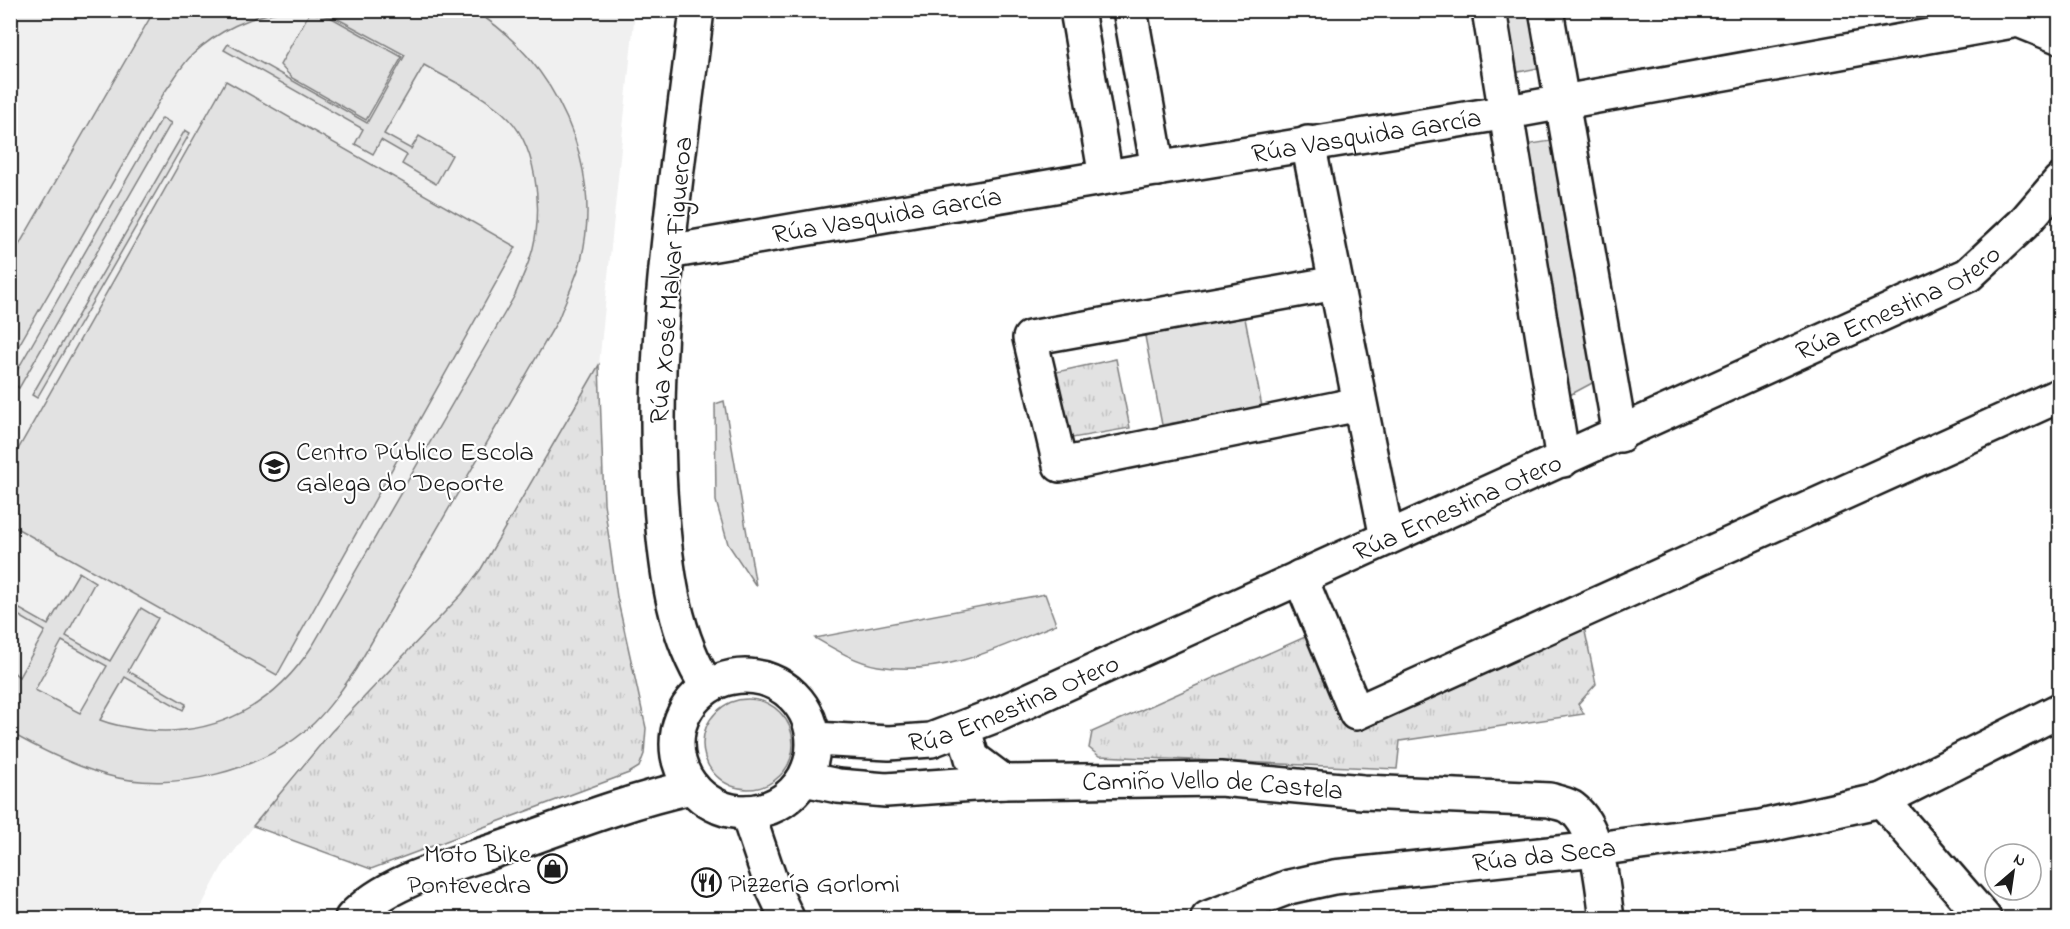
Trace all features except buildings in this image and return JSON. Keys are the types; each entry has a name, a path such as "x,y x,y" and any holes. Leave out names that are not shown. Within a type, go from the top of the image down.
{"street":[{"name":"Rúa Xosé Malvar Figueroa","path":"697,10 668,252 657,381 662,525 668,573 682,634 694,665 708,686"},
{"path":"1077,10 1106,177"},
{"path":"1130,10 1158,169"},
{"path":"1489,10 1508,112 1563,460"},
{"path":"1546,10 1620,435"},
{"name":"Rúa Vasquida García","path":"668,252 1308,143 1508,112 1563,100 2018,20 2060,37"},
{"path":"1308,143 1387,538"},
{"name":"Rúa Ernestina Otero","path":"814,739 889,743 931,740 964,729 1620,435 1968,275 2023,224 2060,181"},
{"path":"1336,283 1030,338 1060,465 1359,405"},
{"path":"1300,577 1356,713 2060,395"},
{"path":"747,675 766,679 784,688 799,702 809,719 814,739 812,760 804,779 796,790 775,806 747,812 724,809 707,800 693,787 682,771 677,753 677,733 683,715 693,699 708,686 726,678 747,675"},
{"name":"Rúa da Seca","path":"1208,918 1289,888 1334,877 1596,849 1760,827 1882,800 2060,710"},
{"path":"964,729 972,758 1004,782"},
{"name":"Camiño Vello de Castela","path":"804,779 838,786 886,790 1004,782 1220,779 1363,792 1550,800 1572,808 1582,820 1596,849 1607,918"},
{"path":"352,918 380,897 412,880 608,810 693,787"},
{"path":"1882,800 1900,824 1984,918"},
{"path":"747,812 787,918"}],"shaded area":[{"name":"Centro Público Escola Galega do Deporte","path":"10,11 635,11 599,365 482,569 462,594 299,768 222,867 195,918 11,918"}],"green space":[{"path":"473,10 502,31 528,57 550,86 567,118 579,153 586,189 587,225 579,268 558,320 356,669 320,717 294,740 270,754 244,766 216,774 188,780 159,782 106,775 57,757 11,733 11,670 19,677 45,631 11,611 11,604 48,625 79,572 95,582 66,636 110,661 141,608 158,618 128,671 186,704 183,710 125,677 100,720 145,730 171,731 196,728 220,722 262,700 298,666 313,645 515,295 531,254 536,231 537,194 530,157 514,125 485,99 424,65 384,134 411,149 419,136 452,155 436,184 402,164 407,155 381,140 373,154 355,144 363,129 224,50 228,44 367,123 405,55 323,11","holes":["62,641 107,666 80,713 35,690"]},
{"path":"154,11 285,11 247,20 223,32 202,46 184,64 164,93 11,359 11,259"},
{"path":"1498,11 1533,11 1543,67 1509,74"},
{"path":"310,12 330,17 402,57 366,120 292,78 280,65"},
{"path":"226,81 516,247 277,675 11,525 11,462"},
{"path":"162,118 171,123 19,388 11,381"},
{"path":"185,130 190,133 37,398 32,395"},
{"path":"1557,140 1596,381 1566,397 1525,145"},
{"path":"1244,313 1262,407 1162,425 1144,331"},
{"path":"1116,359 1130,428 1061,440 1052,373"},
{"path":"599,365 604,503 617,597 646,728 644,754 639,767 629,773 371,869 253,826 331,732 462,594 481,569"},
{"path":"724,401 756,586 728,544 716,501 715,404"},
{"path":"1045,594 1056,624 992,651 947,664 902,668 878,666 837,651 815,638"},
{"path":"1583,622 1596,684 1578,704 1584,714 1400,741 1397,769 1099,756 1089,748 1092,732 1305,637 1313,637 1353,725"},
{"path":"748,699 765,702 780,712 790,727 793,744 790,761 780,776 765,786 748,789 731,786 716,776 706,761 703,744 706,727 716,712 731,702"}],"place":[{"name":"Centro Público Escola Galega do Deporte","path":"275,467"},
{"name":"Moto Bike Pontevedra","path":"552,869"},
{"name":"Pizzería Gorlomi","path":"707,883"}]}
